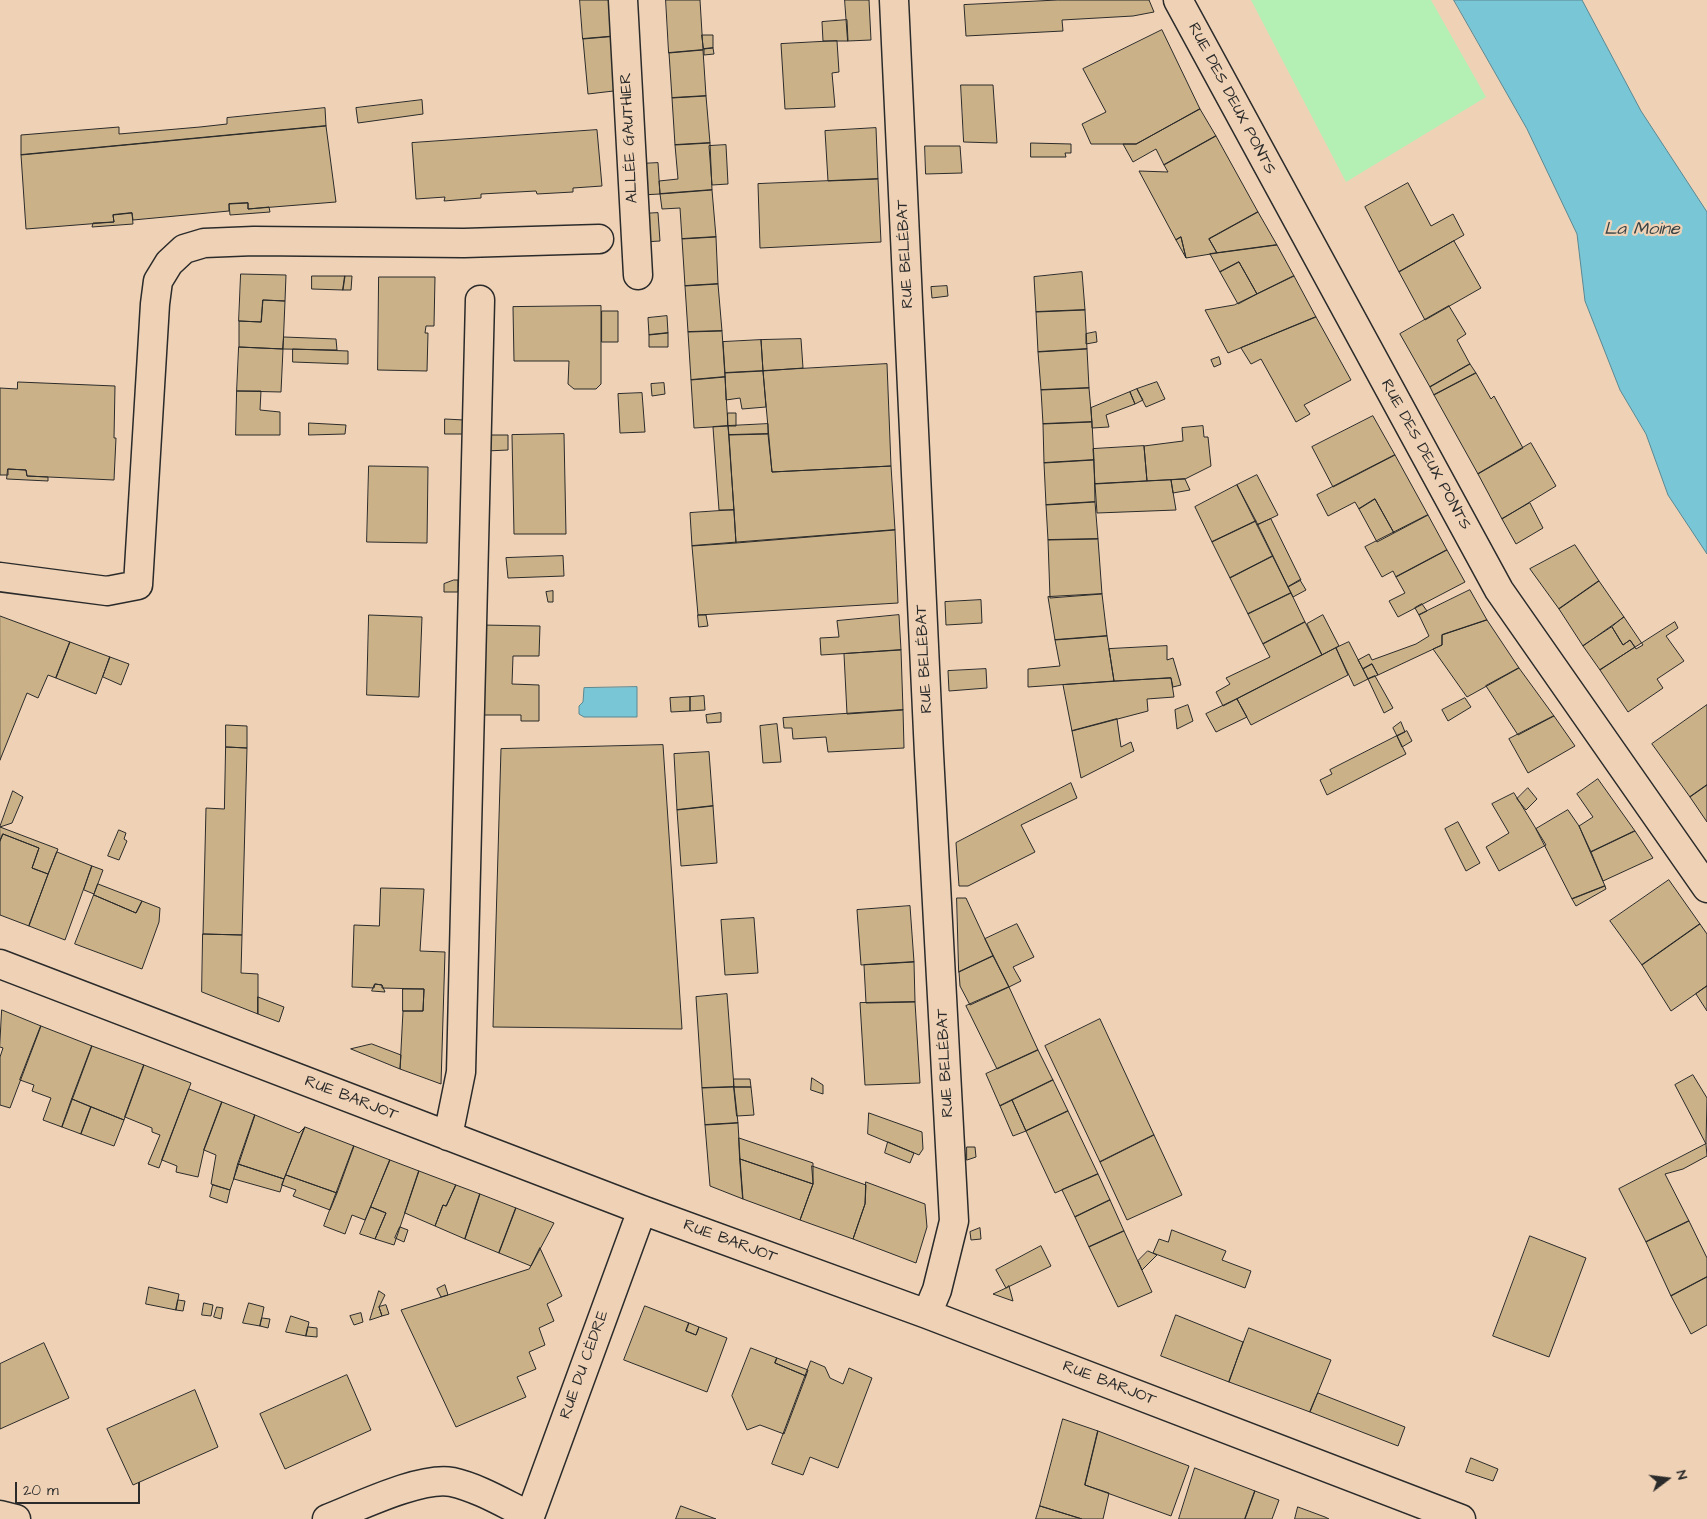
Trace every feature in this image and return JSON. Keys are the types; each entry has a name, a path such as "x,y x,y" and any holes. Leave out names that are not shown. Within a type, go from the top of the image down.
{"street":[{"name":"ALLÉE GAUTHIER","path":"623,0 638,275"},
{"name":"RUE BELÉBAT","path":"894,0 928,734 954,1221 937,1290 928,1314"},
{"name":"RUE DES DEUX PONTS","path":"1178,0 1499,590 1707,888"},
{"path":"0,577 107,591 138,585 154,304 158,281 169,263 184,249 204,243 254,241 464,243 599,239"},
{"path":"448,1136 461,1072 480,300"},
{"name":"RUE BARJOT","path":"0,964 642,1210 928,1314 1461,1519"},
{"name":"RUE DU CÈDRE","path":"529,1518 642,1210"},
{"path":"327,1519 415,1485 451,1482 494,1498 529,1518"},
{"path":"0,1515 16,1519"}],"green space":[{"path":"1251,0 1431,0 1486,97 1346,182"}],"water":[{"name":"La Moine","path":"1454,0 1582,0 1641,111 1707,212 1707,554 1668,495 1646,434 1620,390 1585,301 1577,234 1527,129"},
{"path":"637,687 637,717 584,717 579,714 579,706 583,702 584,688"}],"building":[{"path":"580,0 615,0 618,36 583,39"},
{"path":"666,0 700,0 703,50 669,53"},
{"path":"845,0 869,0 871,40 848,41"},
{"path":"1058,0 1149,0 1154,12 1133,16 1062,20 1063,31 966,36 964,5"},
{"path":"847,20 848,41 823,41 822,22"},
{"path":"1162,30 1200,109 1136,144 1091,144 1082,124 1106,112 1083,69"},
{"path":"702,35 713,35 713,48 704,49"},
{"path":"618,36 622,90 588,94 583,39"},
{"path":"837,41 839,72 832,73 835,107 785,109 781,44"},
{"path":"713,48 714,54 704,55 704,49"},
{"path":"703,50 706,96 672,98 669,53"},
{"path":"961,85 993,85 997,143 964,142"},
{"path":"706,96 710,143 675,145 672,98"},
{"path":"422,100 423,114 358,123 356,108"},
{"path":"325,108 326,126 21,155 21,135 119,127 119,134 200,127 227,124 227,118"},
{"path":"1200,109 1216,136 1164,165 1156,149 1133,162 1123,144 1136,144"},
{"path":"326,126 336,202 248,209 248,203 229,204 229,211 133,220 132,213 113,215 114,222 26,229 21,155"},
{"path":"876,128 878,179 828,181 825,131"},
{"path":"597,130 602,186 573,188 573,192 537,194 536,191 481,194 481,198 444,201 445,197 416,199 412,143"},
{"path":"1216,136 1258,212 1209,239 1217,253 1186,258 1181,237 1176,240 1139,171 1168,172 1164,165"},
{"path":"710,143 712,190 660,194 659,181 678,179 675,145"},
{"path":"1031,143 1071,144 1071,153 1065,153 1066,157 1031,157"},
{"path":"726,145 728,184 712,185 709,146"},
{"path":"925,146 960,146 962,173 926,174"},
{"path":"658,163 660,194 641,195 639,164"},
{"path":"878,179 881,242 760,248 758,184"},
{"path":"1408,183 1431,226 1453,214 1464,235 1399,272 1365,207"},
{"path":"712,190 716,237 682,239 680,208 662,209 660,194"},
{"path":"248,203 248,209 269,207 270,212 230,215 229,204"},
{"path":"1258,212 1277,245 1217,253 1209,239"},
{"path":"132,213 133,224 92,227 93,223 114,222 113,215"},
{"path":"658,213 660,241 643,242 641,214"},
{"path":"716,237 718,284 685,286 682,239"},
{"path":"1181,237 1186,258 1176,240"},
{"path":"1454,241 1481,288 1425,320 1399,272"},
{"path":"1277,245 1294,276 1257,294 1239,262 1220,272 1210,254"},
{"path":"1239,262 1257,294 1238,304 1220,272"},
{"path":"1082,272 1085,310 1036,312 1034,277"},
{"path":"241,274 286,275 285,301 263,300 261,322 239,321"},
{"path":"312,276 345,276 343,290 312,289"},
{"path":"345,276 352,276 351,290 343,290"},
{"path":"1294,276 1316,317 1228,353 1205,310 1234,305"},
{"path":"379,277 435,277 434,326 426,326 425,333 428,333 427,371 378,370"},
{"path":"718,284 722,331 688,332 685,286"},
{"path":"947,286 948,296 932,298 931,287"},
{"path":"263,300 285,301 283,349 239,347 239,321 261,322"},
{"path":"601,306 601,384 596,389 574,389 568,384 569,361 514,361 513,307"},
{"path":"1449,306 1466,334 1457,340 1470,364 1430,387 1400,334"},
{"path":"1085,310 1087,349 1038,352 1036,312"},
{"path":"602,311 618,311 618,342 602,342"},
{"path":"667,316 668,333 649,335 648,318"},
{"path":"1316,317 1351,380 1304,405 1310,414 1296,422 1261,359 1251,364 1241,348"},
{"path":"722,331 725,377 691,380 688,332"},
{"path":"1096,332 1097,342 1086,344 1086,334"},
{"path":"668,333 668,347 649,347 649,335"},
{"path":"284,337 336,339 337,350 283,349"},
{"path":"801,339 803,368 763,371 761,340"},
{"path":"761,340 763,371 725,373 723,342"},
{"path":"239,347 283,349 281,392 237,391"},
{"path":"293,349 348,351 348,364 293,362"},
{"path":"1087,349 1089,388 1041,390 1038,352"},
{"path":"1219,357 1221,364 1214,367 1211,360"},
{"path":"887,364 891,466 772,472 763,371"},
{"path":"1470,364 1476,373 1434,395 1430,387"},
{"path":"763,371 766,407 742,409 740,398 726,400 725,373"},
{"path":"1476,373 1491,399 1494,396 1523,448 1478,474 1434,395"},
{"path":"725,377 728,426 694,428 691,380"},
{"path":"18,382 115,386 114,438 116,438 114,480 27,476 26,470 8,469 8,475 0,475 0,388 17,389"},
{"path":"1157,382 1165,399 1146,407 1137,389"},
{"path":"664,383 665,394 652,396 651,384"},
{"path":"1089,388 1092,422 1043,424 1041,390"},
{"path":"1137,389 1143,400 1135,404 1130,392"},
{"path":"237,391 261,391 260,410 280,412 280,435 236,435"},
{"path":"1130,392 1135,404 1106,415 1109,427 1092,428 1091,408"},
{"path":"642,393 645,432 620,433 618,394"},
{"path":"728,413 736,413 736,426 728,426"},
{"path":"1373,416 1395,455 1333,487 1312,447"},
{"path":"445,419 464,420 463,434 445,434"},
{"path":"1092,422 1094,460 1044,463 1043,424"},
{"path":"309,423 346,425 345,434 309,435"},
{"path":"768,424 768,434 729,435 728,426"},
{"path":"728,426 734,510 719,510 713,427"},
{"path":"1203,426 1204,437 1208,437 1211,466 1185,479 1147,481 1144,446 1183,441 1182,428"},
{"path":"564,434 566,534 514,534 512,435"},
{"path":"768,434 772,472 891,466 895,530 736,543 729,435"},
{"path":"487,435 508,435 508,450 486,451"},
{"path":"1531,443 1556,486 1502,519 1478,474"},
{"path":"1144,446 1147,481 1095,484 1093,449"},
{"path":"1395,455 1428,515 1394,533 1375,499 1359,509 1355,502 1328,516 1317,495"},
{"path":"1094,460 1095,502 1046,505 1044,463"},
{"path":"369,466 428,467 427,543 367,542"},
{"path":"8,469 26,470 27,476 48,477 48,481 7,479"},
{"path":"1257,475 1278,515 1257,525 1237,485"},
{"path":"1185,479 1190,490 1173,493 1171,480"},
{"path":"1171,480 1176,510 1097,513 1095,484"},
{"path":"1237,485 1256,521 1212,542 1195,507"},
{"path":"1375,499 1394,533 1377,542 1359,509"},
{"path":"1095,502 1098,539 1048,540 1046,505"},
{"path":"1530,503 1543,528 1516,544 1502,519"},
{"path":"734,510 736,543 692,546 690,513"},
{"path":"1428,515 1447,550 1396,577 1393,571 1382,577 1365,547"},
{"path":"1271,519 1301,580 1288,587 1257,525"},
{"path":"1256,521 1273,556 1230,578 1212,542"},
{"path":"895,530 898,603 698,615 692,546"},
{"path":"1098,539 1102,594 1050,598 1048,540"},
{"path":"1575,545 1599,581 1559,609 1530,569"},
{"path":"1447,550 1465,582 1398,617 1389,601 1405,593 1396,577"},
{"path":"563,556 564,576 508,578 506,558"},
{"path":"1273,556 1291,593 1248,614 1230,578"},
{"path":"458,580 458,592 444,592 444,584"},
{"path":"1300,580 1306,590 1293,597 1288,587"},
{"path":"1599,581 1624,617 1583,646 1559,609"},
{"path":"1470,590 1487,620 1442,635 1442,645 1378,675 1372,664 1363,669 1358,660 1369,654 1372,660 1416,644 1429,636 1419,615"},
{"path":"553,591 553,602 548,602 546,592"},
{"path":"1291,593 1305,622 1263,644 1248,614"},
{"path":"1102,594 1107,636 1055,640 1048,597"},
{"path":"981,600 982,623 946,625 945,602"},
{"path":"1422,604 1427,611 1419,615 1415,608"},
{"path":"369,615 422,617 419,697 367,695"},
{"path":"698,615 706,615 708,626 699,627"},
{"path":"899,615 901,650 821,655 820,638 839,637 837,621"},
{"path":"1323,615 1339,646 1322,655 1307,624"},
{"path":"0,616 70,642 56,678 48,675 38,698 27,693 0,760"},
{"path":"1624,617 1643,645 1636,649 1630,640 1623,645 1612,627"},
{"path":"1487,620 1519,668 1467,697 1433,649 1442,645 1442,635"},
{"path":"1305,622 1322,655 1223,706 1216,692 1230,684 1226,678 1270,657 1263,644"},
{"path":"1675,622 1678,628 1666,636 1684,661 1657,679 1663,688 1628,712 1600,670"},
{"path":"481,625 540,626 539,656 513,656 512,684 539,685 539,721 521,721 521,715 477,715"},
{"path":"1612,627 1623,645 1630,640 1635,647 1600,670 1583,646"},
{"path":"1107,636 1114,681 1028,687 1028,669 1060,666 1055,640"},
{"path":"70,642 110,657 96,694 56,678"},
{"path":"1349,642 1368,679 1354,686 1336,648"},
{"path":"1167,646 1167,660 1173,658 1181,685 1173,687 1171,678 1114,681 1109,649"},
{"path":"1336,648 1348,675 1251,725 1237,699"},
{"path":"901,650 903,710 847,714 844,654"},
{"path":"110,657 129,664 121,685 103,677"},
{"path":"1372,664 1378,675 1368,679 1363,669"},
{"path":"1519,668 1554,716 1518,735 1486,686"},
{"path":"986,669 987,688 949,691 948,671"},
{"path":"1375,676 1393,708 1384,713 1368,679"},
{"path":"1171,678 1174,697 1147,699 1148,711 1072,731 1063,685"},
{"path":"704,696 705,710 690,711 690,697"},
{"path":"690,697 690,711 671,712 670,698"},
{"path":"1465,698 1471,707 1448,721 1442,710"},
{"path":"1237,699 1247,717 1216,732 1206,714"},
{"path":"1188,705 1193,721 1177,729 1175,710"},
{"path":"1707,705 1707,785 1690,797 1652,744"},
{"path":"903,710 904,748 828,752 826,737 793,739 792,728 784,728 783,718"},
{"path":"721,713 721,722 707,723 706,715"},
{"path":"1554,716 1575,746 1528,773 1509,739"},
{"path":"1117,719 1121,747 1131,742 1134,751 1081,778 1072,731"},
{"path":"1401,722 1405,732 1397,736 1393,728"},
{"path":"777,724 781,762 763,763 760,726"},
{"path":"226,725 247,726 247,748 226,747"},
{"path":"1407,731 1412,741 1402,747 1397,736"},
{"path":"1397,736 1406,754 1327,795 1320,780 1332,774 1330,770"},
{"path":"663,745 682,1029 493,1027 501,749"},
{"path":"226,747 247,748 242,935 203,934 206,808 224,809"},
{"path":"709,752 713,806 677,810 674,754"},
{"path":"1598,779 1635,831 1591,852 1579,826 1593,817 1577,794"},
{"path":"1071,783 1077,798 1021,825 1035,852 968,886 959,886 956,843"},
{"path":"1707,785 1707,822 1690,797"},
{"path":"1528,788 1537,799 1526,810 1517,799"},
{"path":"13,791 23,797 12,823 0,827"},
{"path":"1514,793 1546,845 1499,871 1486,847 1509,833 1492,804"},
{"path":"713,806 717,863 681,866 677,810"},
{"path":"1568,810 1579,826 1605,886 1572,899 1536,829"},
{"path":"1458,822 1480,863 1466,871 1445,829"},
{"path":"0,827 58,849 48,874 32,868 39,848 3,834 0,841"},
{"path":"119,830 126,833 124,839 127,841 119,860 108,856"},
{"path":"1635,831 1653,858 1603,881 1591,852"},
{"path":"3,834 39,848 32,868 48,874 29,926 0,915 0,841"},
{"path":"57,852 92,866 65,940 29,926"},
{"path":"92,866 103,870 94,894 84,890"},
{"path":"1669,880 1700,924 1642,965 1610,921"},
{"path":"98,884 142,901 136,913 94,895"},
{"path":"1605,886 1606,889 1576,906 1572,899"},
{"path":"381,888 424,889 420,951 445,952 441,1084 400,1069 403,1011 423,1011 424,989 382,988 382,985 375,984 374,988 352,987 354,925 379,926"},
{"path":"94,895 136,913 142,901 160,908 159,922 142,969 75,944"},
{"path":"957,898 966,898 993,956 959,972"},
{"path":"910,906 914,962 861,965 857,910"},
{"path":"754,918 758,973 725,975 721,920"},
{"path":"1017,924 1034,957 1013,967 1021,981 1009,987 985,939"},
{"path":"1700,924 1707,934 1707,986 1671,1011 1642,965"},
{"path":"203,934 242,935 241,973 258,974 258,1014 202,992"},
{"path":"993,956 1009,987 970,1005 960,986 959,972"},
{"path":"914,962 915,1002 866,1003 864,965"},
{"path":"375,984 382,985 385,992 372,991"},
{"path":"1707,986 1707,1011 1696,994"},
{"path":"1009,987 1038,1050 997,1069 966,1006"},
{"path":"403,989 424,989 423,1011 403,1011"},
{"path":"727,994 734,1087 702,1088 696,997"},
{"path":"258,997 284,1007 279,1022 258,1014"},
{"path":"915,1002 920,1083 865,1085 860,1003"},
{"path":"2,1010 41,1026 10,1108 0,1105 0,1057 3,1048 0,1047"},
{"path":"1100,1019 1154,1135 1100,1162 1045,1046"},
{"path":"41,1026 92,1046 62,1127 43,1120 51,1098 32,1091 34,1085 20,1080"},
{"path":"372,1044 401,1055 400,1069 351,1049"},
{"path":"92,1046 144,1065 124,1120 72,1099"},
{"path":"1038,1050 1053,1080 1000,1106 986,1074"},
{"path":"144,1065 191,1083 159,1168 148,1164 160,1135 152,1132 152,1128 125,1117"},
{"path":"1693,1075 1707,1098 1706,1144 1675,1085"},
{"path":"812,1078 823,1085 823,1094 811,1090"},
{"path":"734,1079 750,1079 751,1087 734,1087"},
{"path":"1053,1080 1068,1111 1026,1131 1012,1100"},
{"path":"734,1087 751,1087 754,1115 737,1116"},
{"path":"734,1087 738,1123 705,1125 702,1088"},
{"path":"189,1089 222,1102 204,1150 198,1177 176,1172 177,1166 162,1160"},
{"path":"72,1099 91,1107 81,1134 62,1127"},
{"path":"1012,1100 1026,1131 1013,1136 1000,1106"},
{"path":"222,1102 255,1115 230,1190 211,1184 216,1155 204,1150"},
{"path":"91,1107 124,1120 114,1146 81,1134"},
{"path":"1068,1111 1098,1174 1055,1193 1026,1131"},
{"path":"869,1113 922,1132 923,1149 919,1155 868,1134"},
{"path":"255,1115 299,1133 305,1127 284,1179 238,1164"},
{"path":"738,1123 743,1199 710,1186 705,1125"},
{"path":"305,1127 354,1146 337,1193 286,1175"},
{"path":"1154,1135 1182,1195 1127,1220 1100,1162"},
{"path":"739,1138 813,1163 813,1184 740,1159"},
{"path":"888,1142 914,1153 910,1163 885,1153"},
{"path":"1706,1144 1707,1156 1683,1169 1665,1174 1689,1221 1646,1242 1619,1189"},
{"path":"354,1146 390,1160 365,1220 352,1215 345,1234 324,1226"},
{"path":"967,1147 975,1147 976,1157 967,1160"},
{"path":"740,1159 813,1184 800,1220 743,1199"},
{"path":"390,1160 419,1171 394,1245 375,1239 386,1213 371,1207"},
{"path":"238,1164 284,1179 280,1192 234,1179"},
{"path":"812,1166 866,1185 865,1204 853,1239 800,1220 813,1184"},
{"path":"419,1171 456,1185 446,1206 443,1205 435,1226 405,1213"},
{"path":"1098,1174 1110,1200 1075,1217 1062,1190"},
{"path":"286,1175 337,1193 330,1210 293,1196 296,1190 282,1185"},
{"path":"866,1182 925,1204 927,1227 916,1263 853,1239 865,1204"},
{"path":"213,1185 230,1190 227,1203 210,1197"},
{"path":"456,1185 480,1194 465,1239 435,1226 443,1205 446,1206"},
{"path":"480,1194 516,1208 499,1253 465,1239"},
{"path":"1110,1200 1124,1231 1089,1247 1075,1217"},
{"path":"371,1207 386,1213 375,1239 360,1234"},
{"path":"516,1208 554,1223 531,1266 499,1253"},
{"path":"1689,1221 1707,1258 1707,1277 1671,1296 1646,1242"},
{"path":"400,1227 408,1230 404,1242 395,1238"},
{"path":"980,1228 981,1239 971,1240 970,1232"},
{"path":"1172,1230 1226,1251 1222,1260 1251,1271 1245,1288 1153,1253 1159,1239 1168,1242"},
{"path":"1124,1231 1152,1292 1118,1307 1089,1247"},
{"path":"1530,1236 1586,1258 1549,1357 1493,1336"},
{"path":"1041,1246 1051,1266 1006,1288 996,1270"},
{"path":"540,1248 562,1296 547,1304 554,1321 539,1328 545,1345 529,1352 536,1369 517,1377 526,1397 456,1427 401,1310 529,1269"},
{"path":"1148,1251 1157,1255 1142,1270 1138,1261"},
{"path":"1707,1277 1707,1325 1691,1334 1671,1296"},
{"path":"445,1285 448,1295 441,1297 437,1289"},
{"path":"1009,1286 1013,1301 993,1294 1006,1288"},
{"path":"149,1287 179,1294 176,1310 146,1304"},
{"path":"379,1291 385,1295 379,1307 382,1316 370,1320"},
{"path":"178,1300 185,1301 183,1311 176,1310"},
{"path":"204,1303 213,1305 211,1316 202,1315"},
{"path":"249,1303 264,1307 260,1326 243,1323"},
{"path":"386,1305 389,1314 382,1316 379,1307"},
{"path":"645,1306 689,1323 686,1331 696,1335 699,1327 727,1338 707,1392 624,1360"},
{"path":"217,1307 223,1308 221,1319 214,1317"},
{"path":"361,1313 363,1322 354,1325 350,1316"},
{"path":"1176,1315 1243,1342 1229,1382 1161,1356"},
{"path":"291,1316 309,1322 306,1336 286,1332"},
{"path":"262,1318 270,1319 268,1328 260,1326"},
{"path":"689,1323 699,1327 696,1335 686,1331"},
{"path":"308,1327 317,1328 317,1337 306,1336"},
{"path":"1249,1328 1331,1360 1310,1412 1229,1382"},
{"path":"44,1343 69,1398 0,1429 0,1364"},
{"path":"751,1348 777,1358 775,1363 806,1376 784,1434 760,1425 747,1430 732,1396"},
{"path":"777,1358 808,1370 806,1376 775,1363"},
{"path":"811,1361 825,1367 830,1378 843,1384 849,1368 872,1378 838,1468 810,1457 803,1475 772,1464"},
{"path":"347,1375 371,1430 285,1469 260,1414"},
{"path":"195,1390 218,1447 133,1485 107,1429"},
{"path":"1318,1393 1405,1427 1398,1446 1310,1412"},
{"path":"1063,1419 1098,1431 1085,1485 1109,1493 1103,1519 1082,1519 1040,1506"},
{"path":"1098,1431 1189,1466 1171,1516 1085,1485"},
{"path":"1471,1458 1498,1469 1493,1481 1466,1472"},
{"path":"1195,1468 1255,1491 1245,1519 1179,1519"},
{"path":"1255,1491 1279,1500 1272,1519 1245,1519"},
{"path":"681,1506 716,1519 676,1519"},
{"path":"1040,1506 1082,1519 1036,1519"},
{"path":"1298,1507 1325,1517 1329,1519 1295,1519"}]}
